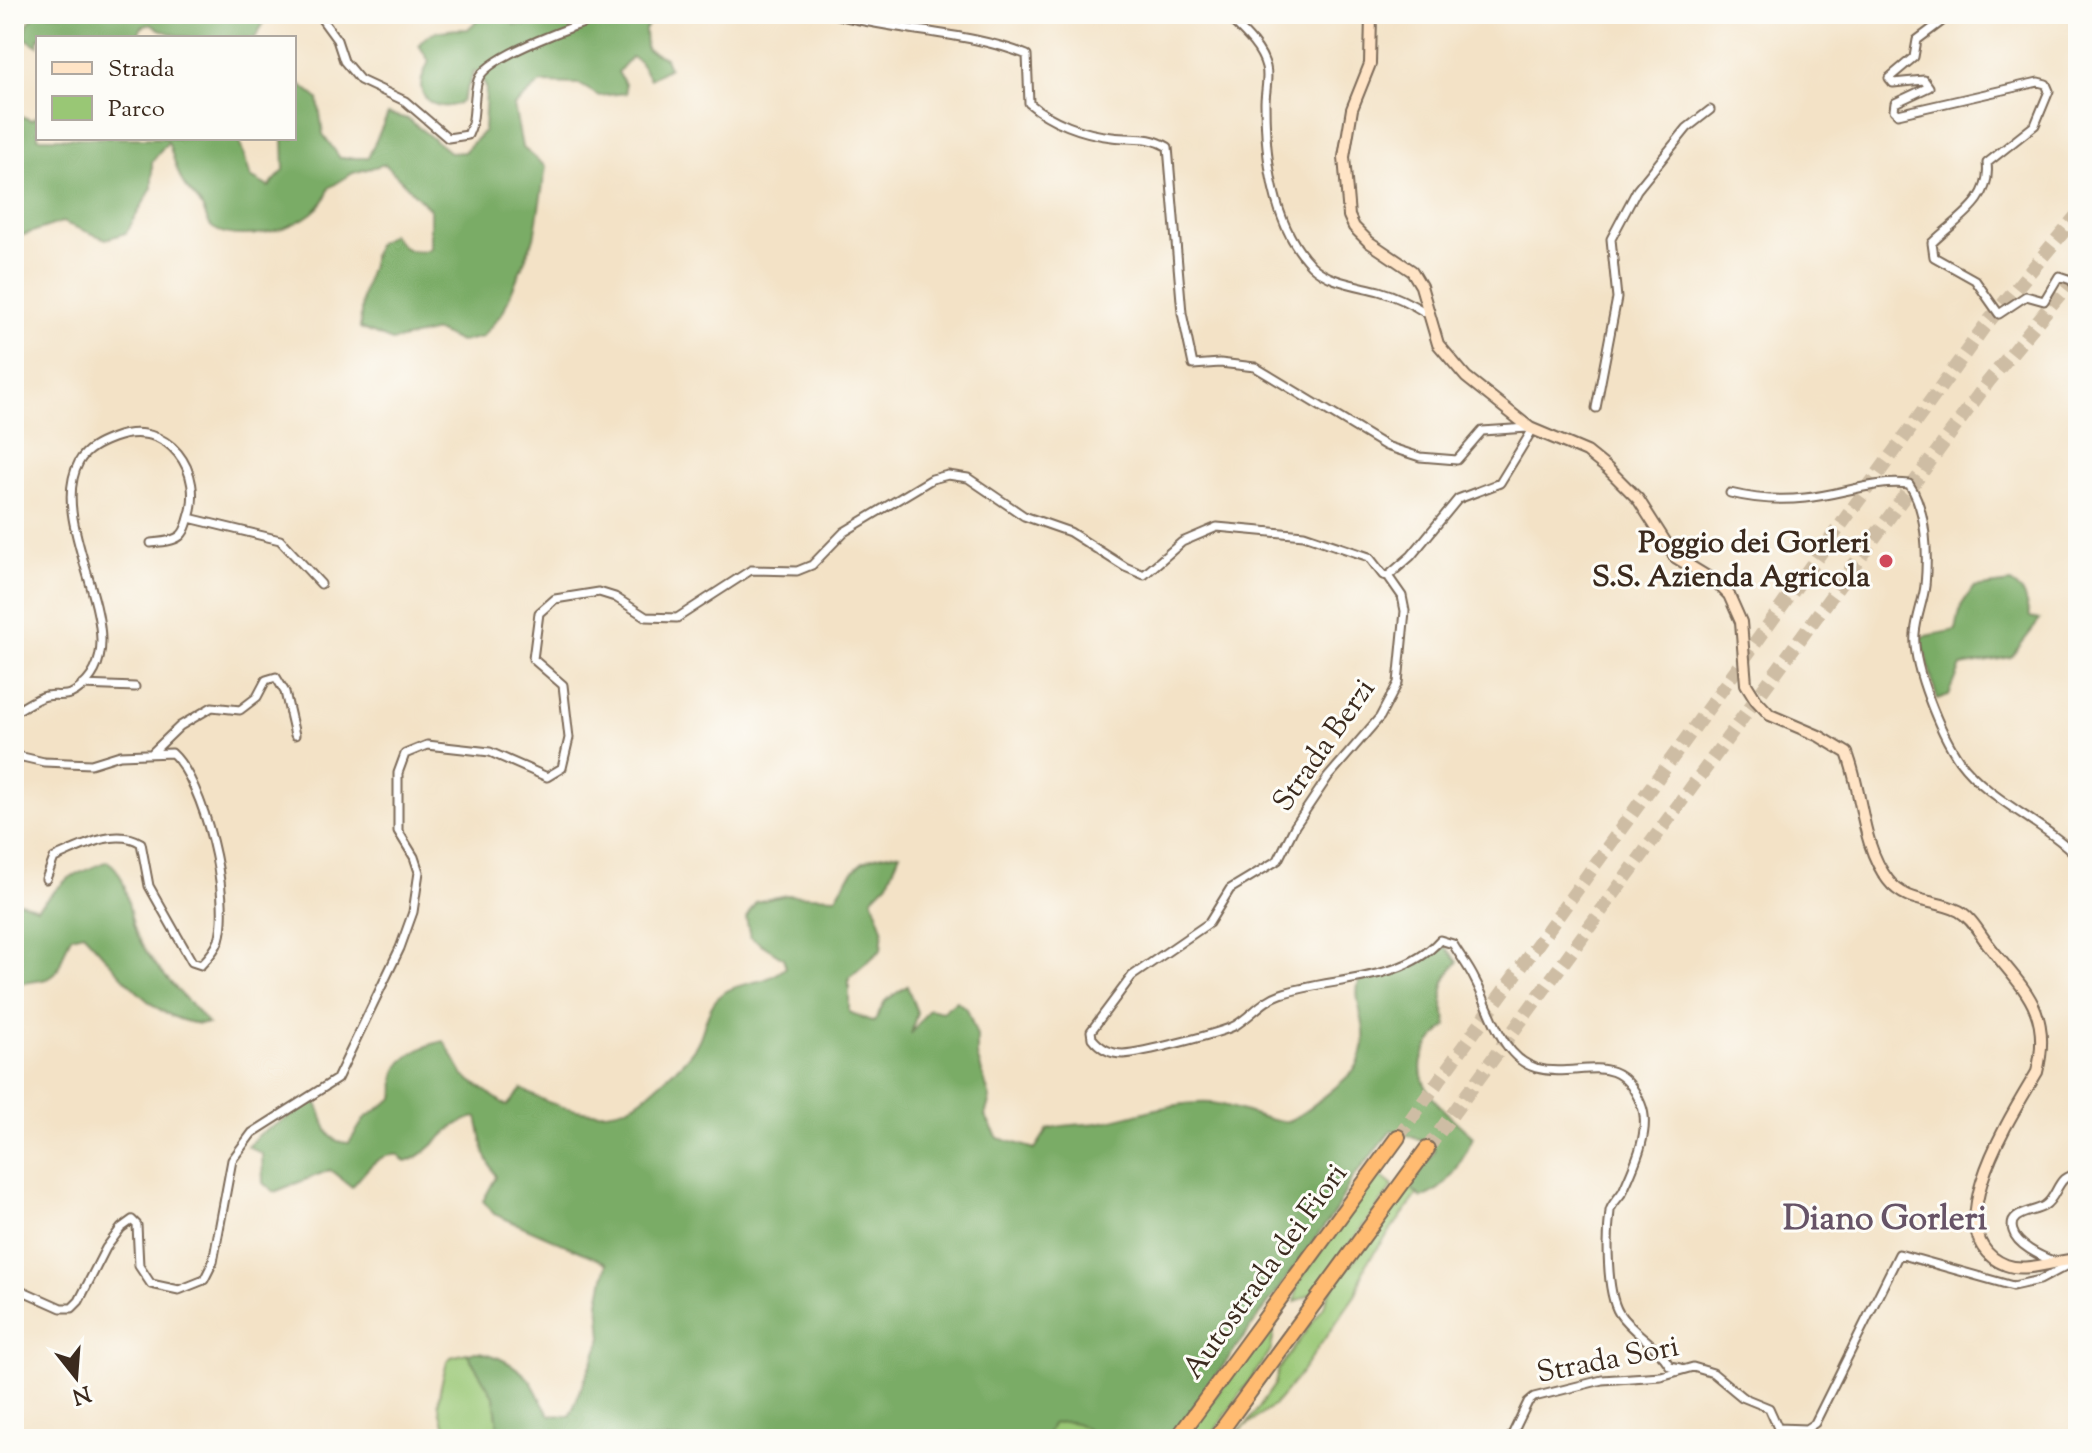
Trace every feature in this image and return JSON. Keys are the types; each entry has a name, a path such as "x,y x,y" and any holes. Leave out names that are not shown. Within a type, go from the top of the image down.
{"highway":[{"name":"Autostrada dei Fiori","path":"1177,1439 1398,1137"},
{"name":"Autostrada dei Fiori","path":"1215,1439 1427,1149"}],"main road":[{"path":"1371,14 1370,64 1352,109 1346,135 1344,180 1349,216 1369,242 1412,271 1438,344 1447,357 1484,393 1531,428 1587,452 1608,469 1638,499 1675,557 1716,582 1729,595 1741,622 1746,684 1770,715 1819,736 1847,753 1870,842 1888,881 1905,895 1959,911 2015,973 2036,1011 2042,1031 2041,1055 2037,1072 1984,1174 1977,1200 1977,1234 1982,1248 2008,1266 2036,1267 2053,1261 2078,1260"}],"street":[{"path":"318,14 330,26 344,61 360,80 405,101 448,138 468,135 476,109 478,80 492,63 611,14"},
{"path":"834,14 913,32 1008,47 1027,55 1029,103 1045,117 1111,137 1152,138 1168,147 1182,313 1193,365 1220,363 1255,367 1359,432 1420,457 1457,460 1482,431 1531,428"},
{"path":"1225,14 1257,48 1267,68 1265,105 1269,153 1280,217 1292,240 1313,267 1347,284 1408,301 1428,314"},
{"path":"1942,14 1941,22 1917,40 1914,57 1892,72 1889,78 1893,83 1926,81 1929,87 1895,103 1894,110 1898,114 2038,82 2046,84 2049,91 2035,125 1987,163 1989,179 1982,199 1932,243 1934,257 1975,280 1999,314 2026,296 2044,301 2059,276 2071,280 2078,289"},
{"path":"1596,408 1617,298 1611,239 1637,190 1687,128 1710,110"},
{"path":"2078,404 2078,425"},
{"path":"1388,576 1411,556 1458,499 1500,483 1531,428"},
{"path":"14,712 47,696 64,696 82,685 100,648 98,608 69,508 74,471 82,456 97,445 123,434 160,437 177,450 196,490 189,518 178,538 151,543"},
{"name":"Strada Berzi","path":"14,1287 61,1308 72,1308 79,1301 115,1235 132,1220 137,1225 139,1266 151,1284 165,1290 184,1289 200,1283 209,1274 232,1160 238,1148 252,1133 337,1079 409,926 419,872 398,831 397,790 402,759 416,747 427,745 490,752 542,776 553,776 562,768 568,753 569,720 560,679 533,659 539,613 548,603 599,592 615,597 646,617 677,618 698,608 744,573 760,569 797,571 812,565 844,532 940,476 968,478 1024,516 1070,532 1144,575 1159,558 1182,542 1217,527 1304,535 1369,557 1388,576 1402,596 1405,611 1398,683 1380,717 1328,777 1295,826 1278,860 1230,889 1209,923 1132,976 1091,1031 1092,1038 1103,1049 1123,1054 1235,1026 1259,1006 1281,994 1321,988 1402,965 1427,955 1440,940 1453,944 1512,1054 1537,1068 1608,1068 1628,1081 1641,1104 1645,1119 1643,1141 1622,1192 1610,1209 1611,1230 1607,1247 1618,1312 1650,1340 1670,1366 1680,1368"},
{"path":"1730,493 1764,499 1806,498 1852,487 1909,484 1925,534 1926,549 1925,587 1915,636 1920,667 1945,734 1972,775 2053,832 2078,857"},
{"path":"189,518 280,540 321,584"},
{"path":"151,753 180,726 212,707 240,710 257,697 266,680 276,677 285,692 295,735"},
{"path":"82,685 135,687"},
{"path":"14,755 44,762 91,764 120,755 172,753 185,765 219,871 221,924 218,942 206,960 195,965 173,933 149,886 141,843 133,838 121,835 54,858 46,879"},
{"path":"2053,1261 2020,1240 2013,1233 2013,1224 2021,1214 2044,1206 2061,1180 2069,1174 2078,1175"},
{"name":"Strada Sori","path":"1510,1439 1528,1402 1534,1397 1602,1380 1661,1376 1680,1368 1693,1367 1713,1373 1742,1397 1769,1408 1778,1428 1806,1429 1815,1423 1899,1254 2013,1286 2040,1280 2078,1260"}],"green space":[{"path":"36,14 269,14 256,36 182,36 150,24 142,27 137,36 36,36 36,45 25,38 28,23"},
{"path":"484,14 511,14 514,25 545,25 547,14 656,14 645,30 646,49 665,58 669,68 650,79 638,60 631,57 618,72 626,93 599,96 579,84 541,83 514,106 522,147 546,167 534,238 503,312 482,337 460,342 436,331 392,341 360,328 362,298 376,245 391,234 408,249 430,249 430,209 385,164 353,173 329,188 312,213 297,222 260,234 242,235 226,233 211,226 200,203 183,183 168,142 152,161 152,188 126,233 106,239 62,222 14,238 14,113 31,120 36,117 36,140 239,140 251,177 269,187 284,170 283,140 296,140 296,81 318,99 323,134 340,158 368,158 388,114 408,119 451,153 464,152 484,131 486,87 478,72 474,72 462,101 450,106 431,103 421,86 429,61 419,45 434,33 468,29"},
{"path":"2011,583 2022,591 2030,617 2040,620 2011,657 1961,666 1949,695 1937,699 1921,637 1956,630 1961,606 1973,588"},
{"path":"900,853 888,882 872,898 883,928 881,950 849,978 849,1012 874,1022 885,1001 907,986 917,1012 911,1034 929,1009 942,1012 956,1001 967,1009 977,1036 977,1056 990,1098 985,1116 998,1138 1035,1149 1048,1129 1103,1122 1183,1104 1221,1104 1280,1121 1294,1118 1336,1087 1358,1064 1364,1039 1357,991 1359,981 1406,968 1445,946 1458,962 1444,984 1447,1026 1431,1042 1423,1057 1421,1071 1433,1098 1473,1137 1459,1165 1440,1188 1422,1198 1410,1187 1435,1151 1423,1141 1392,1130 1351,1180 1336,1210 1170,1439 1097,1439 1082,1426 1066,1422 1052,1424 1045,1439 962,1433 950,1439 500,1439 494,1397 467,1353 482,1353 506,1362 530,1380 550,1415 570,1416 602,1338 599,1301 607,1263 494,1214 483,1201 496,1177 485,1154 477,1117 458,1124 423,1153 405,1162 399,1155 383,1157 366,1170 352,1187 330,1170 274,1192 263,1183 262,1154 248,1146 259,1134 316,1102 330,1135 340,1142 349,1143 365,1118 394,1098 395,1075 404,1060 423,1048 444,1041 464,1076 507,1106 522,1089 576,1110 606,1112 633,1104 673,1072 692,1051 719,996 732,988 770,977 786,967 783,958 750,937 746,918 756,902 786,895 836,897 849,877 868,859"},
{"path":"107,861 124,884 133,926 144,947 160,971 208,1024 188,1022 153,1005 83,933 71,936 55,974 43,980 14,984 14,900 37,908 68,878"},
{"path":"1377,1173 1393,1186 1312,1294 1295,1302 1298,1283"},
{"path":"1410,1187 1418,1194 1366,1264 1356,1294 1297,1378 1273,1406 1228,1439 1247,1424 1275,1384 1278,1370 1324,1306 1329,1293"},
{"path":"1274,1331 1271,1350 1209,1439 1184,1439 1258,1339"},
{"path":"467,1353 494,1397 500,1439 452,1439 442,1418 439,1393 447,1362 451,1357"},
{"path":"1071,1421 1083,1425 1097,1439 1045,1439 1052,1423"}],"tunnel":[{"path":"1398,1137 1984,327 2078,214"},
{"path":"1427,1149 1988,382 2078,272"}],"place":[{"name":"Poggio dei Gorleri S.S. Azienda Agricola","path":"1886,561"}],"district":[{"name":"Diano Gorleri","path":"1885,1220"}]}
